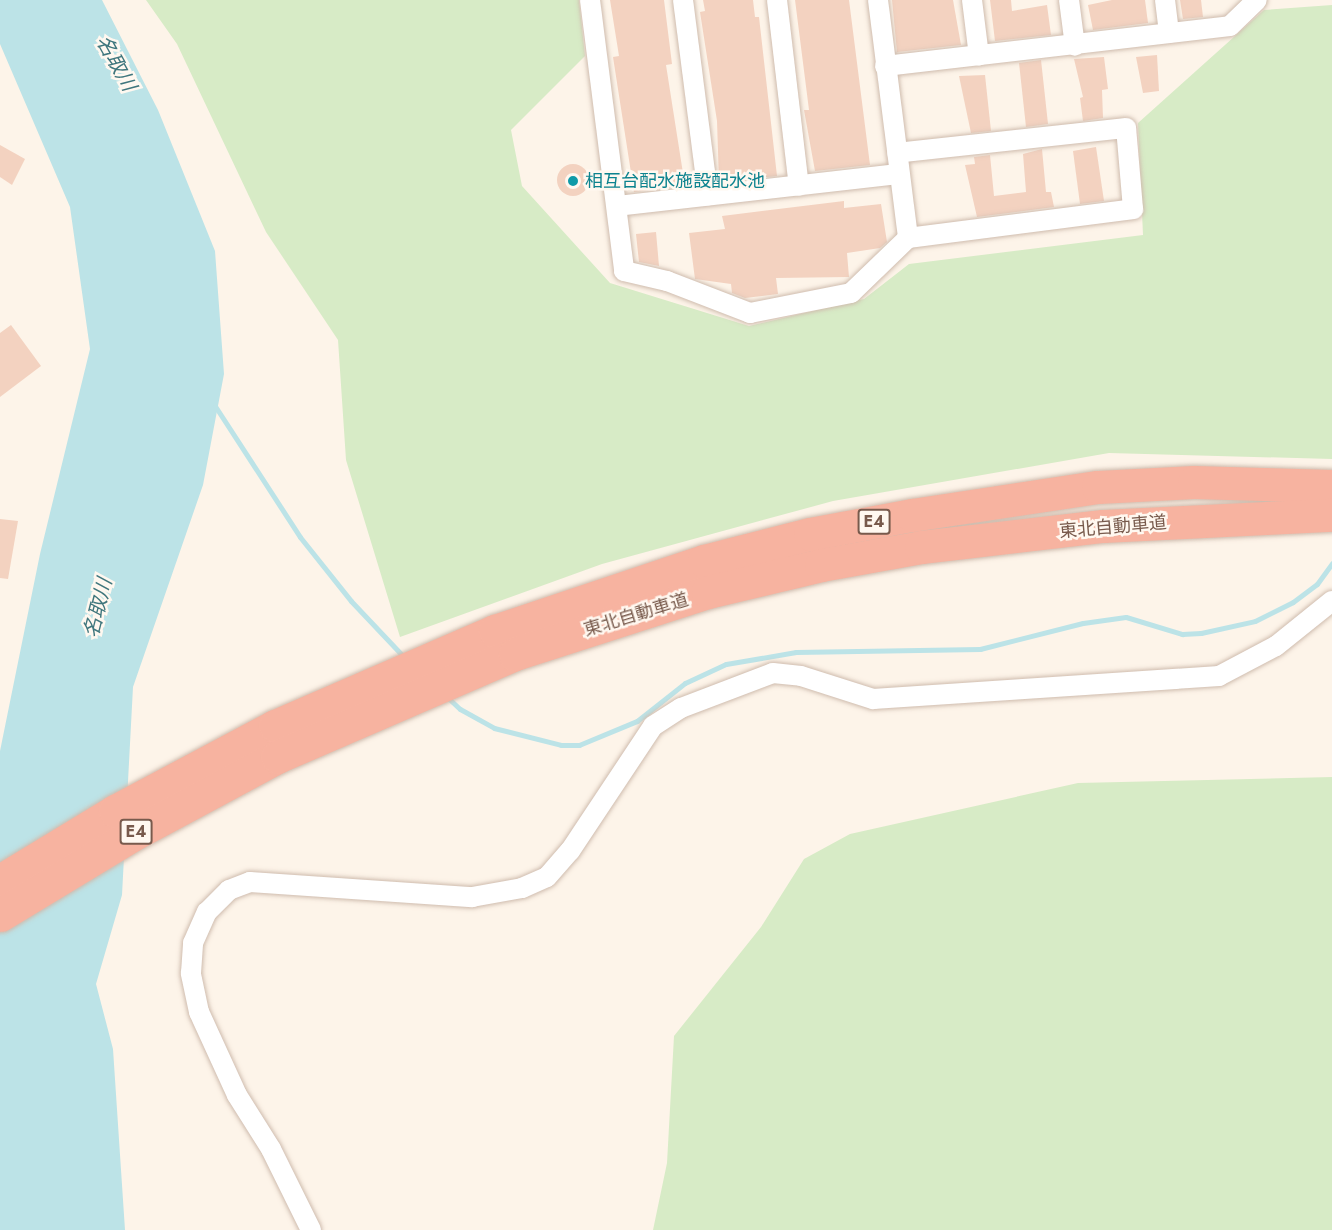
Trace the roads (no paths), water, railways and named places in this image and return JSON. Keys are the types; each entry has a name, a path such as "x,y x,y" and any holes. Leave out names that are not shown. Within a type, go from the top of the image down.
{"highway":[{"name":"東北自動車道","path":"0,915 134,834 443,667 577,601 704,561 901,517 1098,487 1194,482 1332,486"},
{"name":"東北自動車道","path":"9,873 202,763 443,667 595,627 708,592 821,565 921,547 1092,527 1332,515"}],"street":[{"path":"590,0 624,271 667,281 750,313 851,293 908,238 1133,209 1126,128 897,153"},
{"path":"683,0 708,195"},
{"path":"777,0 799,186"},
{"path":"878,0 908,238"},
{"path":"972,0 979,56"},
{"path":"1069,0 1075,46"},
{"path":"1165,0 1169,33"},
{"path":"885,66 1075,46 1230,26 1257,0"},
{"path":"616,206 900,174"},
{"path":"311,1230 271,1149 237,1095 199,1012 191,973 194,943 212,904 229,890 250,882 472,897 522,888 546,877 570,851 653,726 681,708 773,673 801,676 873,699 1219,676 1276,646 1332,601"}],"water":[{"name":"名取川","path":"0,0 102,0 158,110 215,251 224,374 203,485 133,687 122,895 96,984 113,1049 125,1230 0,1230 0,751 40,554 90,349 70,207 0,44"}],"waterway":[{"path":"215,406 300,537 351,601 404,657"},
{"path":"446,696 460,709 494,728 561,745 579,745 637,721 685,683 726,664 796,652 980,649 1083,623 1126,617 1182,634 1201,633 1255,621 1293,602 1317,584 1332,563"}],"place":[{"name":"相互台配水施設配水池","path":"573,181"}]}
